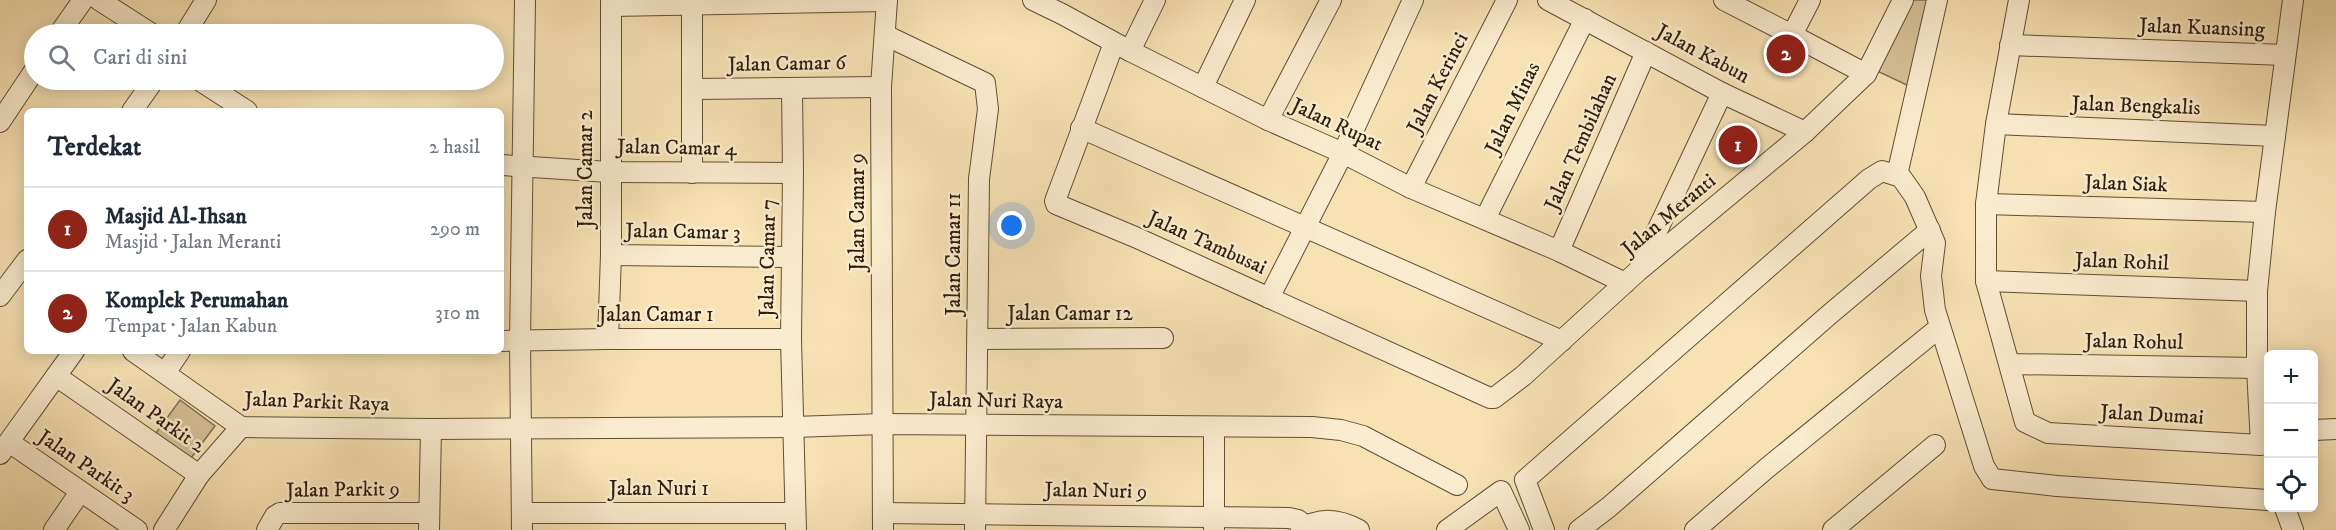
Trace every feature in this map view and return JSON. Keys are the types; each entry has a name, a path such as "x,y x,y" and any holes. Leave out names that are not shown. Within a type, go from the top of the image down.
{"street":[{"path":"66,24 83,0"},
{"path":"99,0 136,24"},
{"path":"190,24 206,0"},
{"path":"522,521 522,428 511,341 523,165 525,0"},
{"path":"611,3 692,6 887,0"},
{"name":"Jalan Camar 9","path":"883,522 881,87 887,0"},
{"name":"Jalan Rupat","path":"1033,0 1065,7 1122,47 1411,188 1559,251 1632,277"},
{"name":"Jalan Tambusai","path":"1155,0 1122,47 1081,128 1055,201 1056,204 1486,397 1494,398"},
{"path":"1203,87 1245,0"},
{"path":"1268,120 1331,0"},
{"path":"1269,298 1343,153 1413,0"},
{"name":"Jalan Kerinci","path":"1411,188 1507,0"},
{"name":"Jalan Kabun","path":"1548,0 1722,93 1805,132"},
{"path":"1792,35 1810,0"},
{"name":"Jalan Meranti","path":"1494,398 1523,376 1632,277 1805,132 1866,74 1903,0"},
{"path":"1897,175 1937,0"},
{"name":"Jalan Dumai","path":"2019,0 1996,124 1986,204 1986,281 2025,422 2048,433 2261,446 2257,368 2257,291 2293,0"},
{"path":"1726,1 1866,74"},
{"name":"Jalan Camar 2","path":"608,339 611,255 609,172 611,3"},
{"path":"692,6 692,173"},
{"name":"Jalan Minas","path":"1485,219 1585,19"},
{"name":"Jalan Camar 11","path":"885,35 985,83 988,109 979,179 975,522"},
{"name":"Jalan Kuansing","path":"2010,45 2285,55"},
{"name":"Jalan Tembilahan","path":"1559,251 1647,52"},
{"path":"0,122 24,86"},
{"name":"Jalan Camar 6","path":"692,89 881,87"},
{"name":"Jalan Camar 7","path":"792,89 794,173 791,339 796,521"},
{"path":"134,108 147,90"},
{"path":"214,90 241,108"},
{"path":"1632,277 1722,93"},
{"name":"Jalan Bengkalis","path":"1996,124 2275,136"},
{"path":"1081,128 1307,226 1562,341"},
{"name":"Jalan Camar 4","path":"504,165 609,172 794,173"},
{"path":"1544,530 1525,480 1869,179 1882,171 1897,175 1915,197 1935,243 1931,276 1935,310 1984,466 1992,479 2264,500"},
{"name":"Jalan Siak","path":"1986,204 2265,212"},
{"path":"1579,530 1609,507 1930,230"},
{"name":"Jalan Camar 3","path":"611,255 791,257"},
{"path":"0,296 24,270"},
{"name":"Jalan Rohil","path":"1986,281 2257,291"},
{"path":"1695,530 1940,327"},
{"name":"Jalan Camar 12","path":"978,339 1163,338"},
{"name":"Jalan Camar 1","path":"511,341 791,339"},
{"path":"4,448 72,354"},
{"name":"Jalan Parkit Raya","path":"137,354 241,427 522,428"},
{"path":"165,373 178,354"},
{"name":"Jalan Rohul","path":"2010,364 2257,368"},
{"name":"Jalan Parkit 2","path":"56,376 199,475"},
{"name":"Jalan Nuri Raya","path":"522,428 794,428 882,424 1312,427 1341,430 1363,436 1457,485"},
{"path":"164,530 199,475 241,427"},
{"path":"1214,427 1214,523"},
{"path":"429,521 431,429"},
{"path":"2318,430 2336,429"},
{"path":"1833,530 1935,445"},
{"name":"Jalan Parkit 3","path":"4,448 80,492 137,530"},
{"path":"1447,530 1501,491 1519,530"},
{"path":"54,530 80,492"},
{"path":"2287,512 2293,530"},
{"name":"Jalan Parkit 9","path":"267,530 275,516 280,513 348,521 429,521"},
{"name":"Jalan Nuri 9","path":"883,522 1214,523 1289,518 1298,520 1303,528"},
{"path":"1303,528 1314,521 1331,520 1348,524 1359,530"},
{"name":"Jalan Nuri 1","path":"522,521 796,521"}],"shaded area":[{"path":"1910,0 1932,0 1913,88 1877,71"},
{"path":"180,400 215,426 191,458 156,433"}],"place":[{"name":"Komplek Perumahan","path":"1786,54"},
{"name":"Masjid Al-Ihsan","path":"1738,145"}]}
